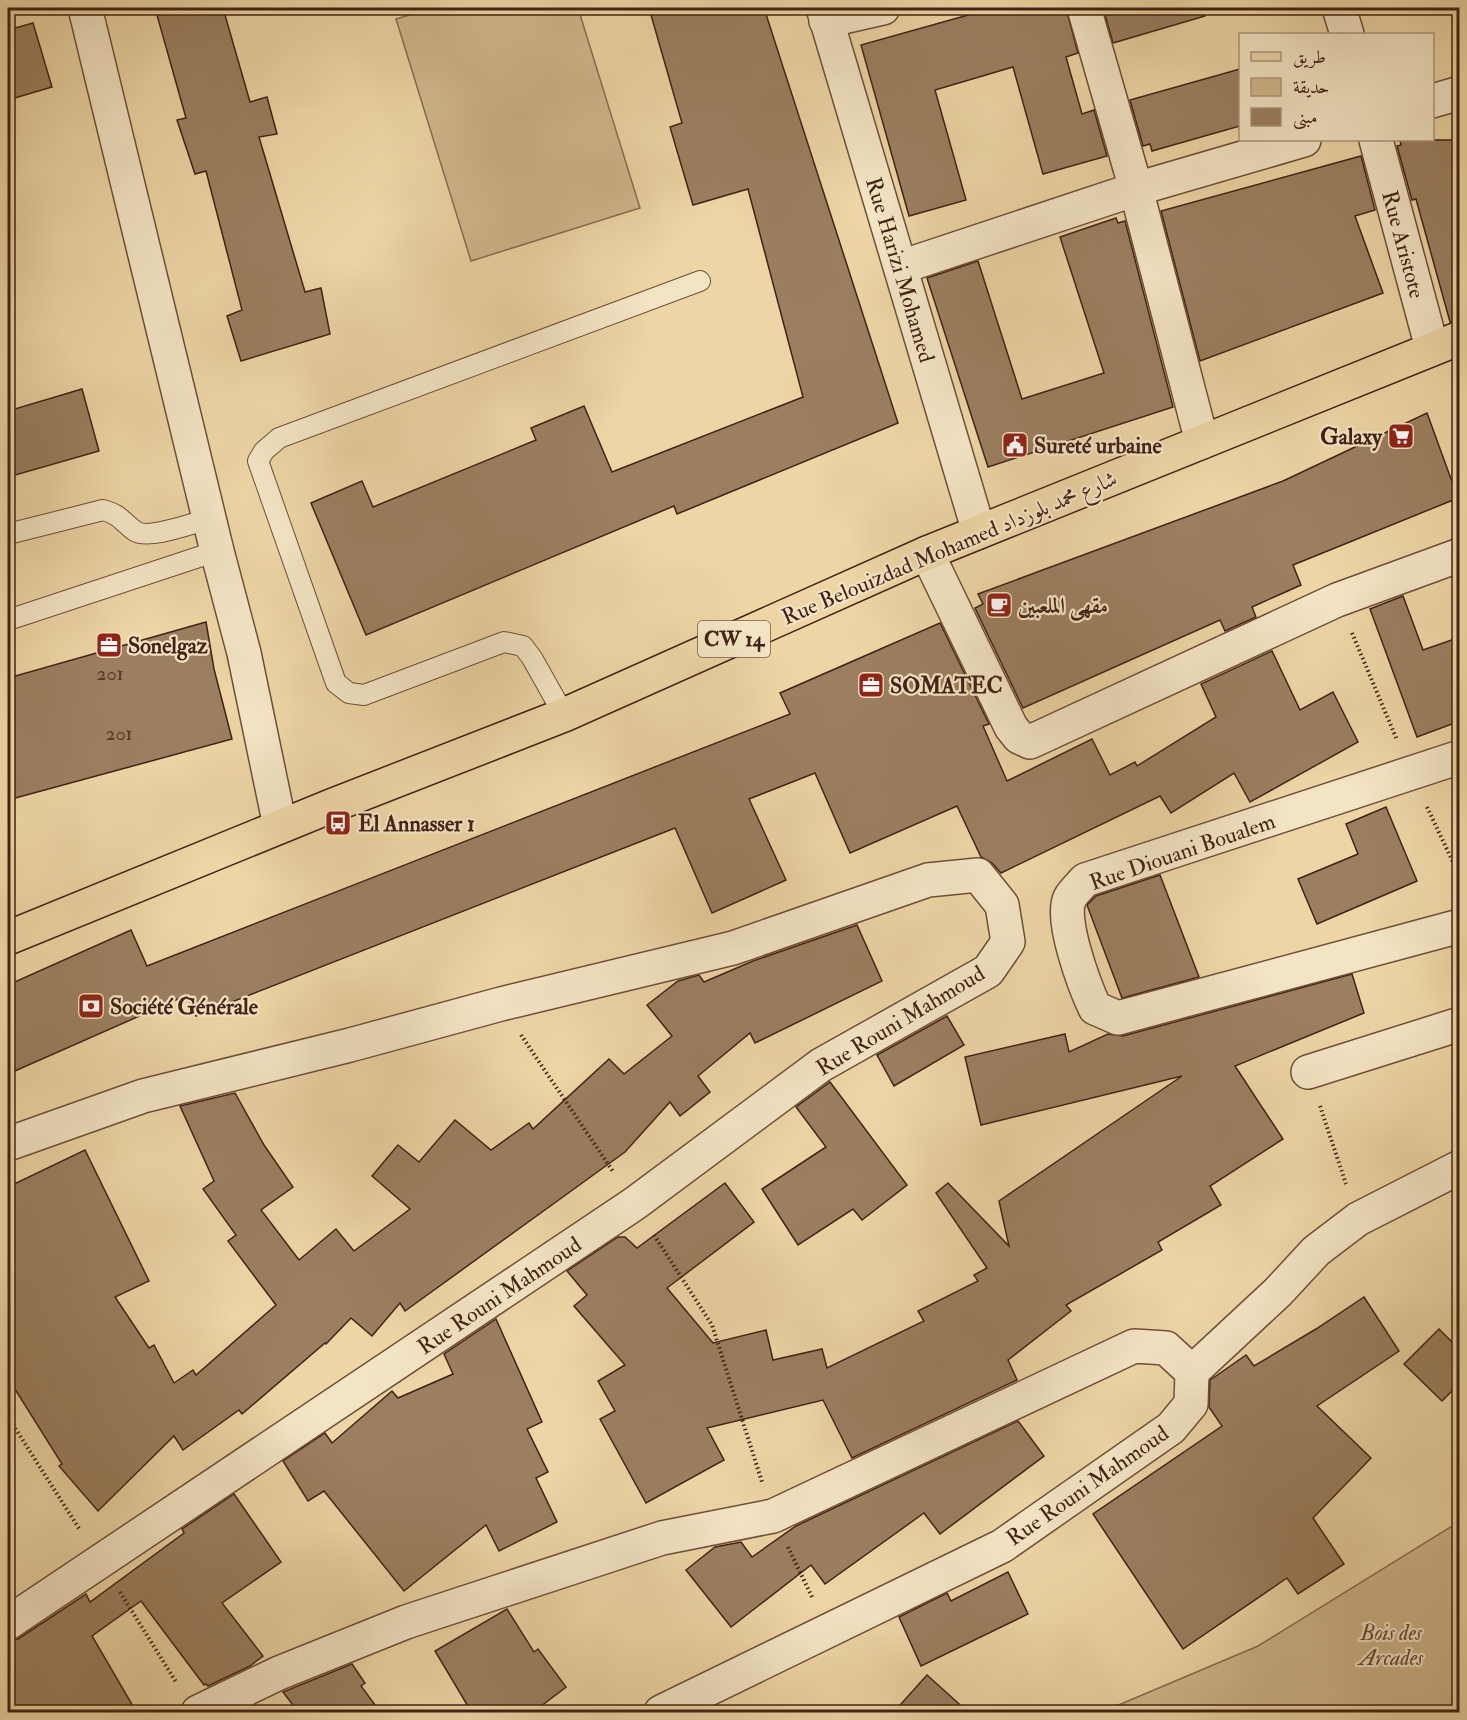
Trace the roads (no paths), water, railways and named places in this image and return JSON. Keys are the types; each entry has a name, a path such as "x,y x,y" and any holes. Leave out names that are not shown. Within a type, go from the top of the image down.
{"main road":[{"name":"Rue Belouizdad Mohamed شارع محمد بلوزداد","path":"8,938 280,826 564,715 927,553 1446,343"}],"street":[{"path":"85,8 209,519 244,653 280,826"},
{"path":"824,14 883,8"},
{"path":"1084,8 1136,189 1203,442"},
{"path":"1339,8 1347,33"},
{"name":"Rue Harizi Mohamed","path":"824,14 979,532"},
{"path":"1434,100 1460,93"},
{"path":"901,267 1136,189 1301,141"},
{"name":"Rue Aristote","path":"1376,141 1446,343"},
{"path":"927,553 1011,727 1019,737 1030,742 1337,600 1460,555"},
{"name":"Rue Diouani Boualem","path":"1460,757 1085,880 1069,899 1067,922 1085,987 1095,1008 1118,1018 1460,926"},
{"name":"Rue Rouni Mahmoud","path":"8,1144 143,1096 350,1045 501,1004 733,948 928,880 978,875 1002,905 1008,942 988,971 821,1065 634,1204 8,1623"},
{"path":"1308,1072 1460,1024"},
{"path":"198,1713 279,1673 406,1622 662,1538 773,1516 1134,1346 1166,1348 1192,1372 1278,1292 1316,1251 1358,1219 1460,1167"},
{"name":"Rue Rouni Mahmoud","path":"661,1713 1002,1546 1171,1428 1191,1404 1192,1372"}],"lane":[{"path":"564,715 523,646 504,642 364,695 349,693 336,683 258,460 264,451 279,438 700,281"},
{"path":"8,534 103,510 114,513 135,531 146,535 209,519"},
{"path":"8,620 217,551"}],"place":[{"name":"Galaxy","path":"1401,436"},
{"name":"Sureté urbaine","path":"1015,445"},
{"name":"مقهى الملعبين","path":"999,605"},
{"name":"Sonelgaz","path":"109,645"},
{"name":"SOMATEC","path":"871,685"},
{"name":"El Annasser 1","path":"338,823"},
{"name":"Société Générale","path":"91,1006"}],"park label":[{"name":"Bois des Arcades","path":"1391,1644"}]}
